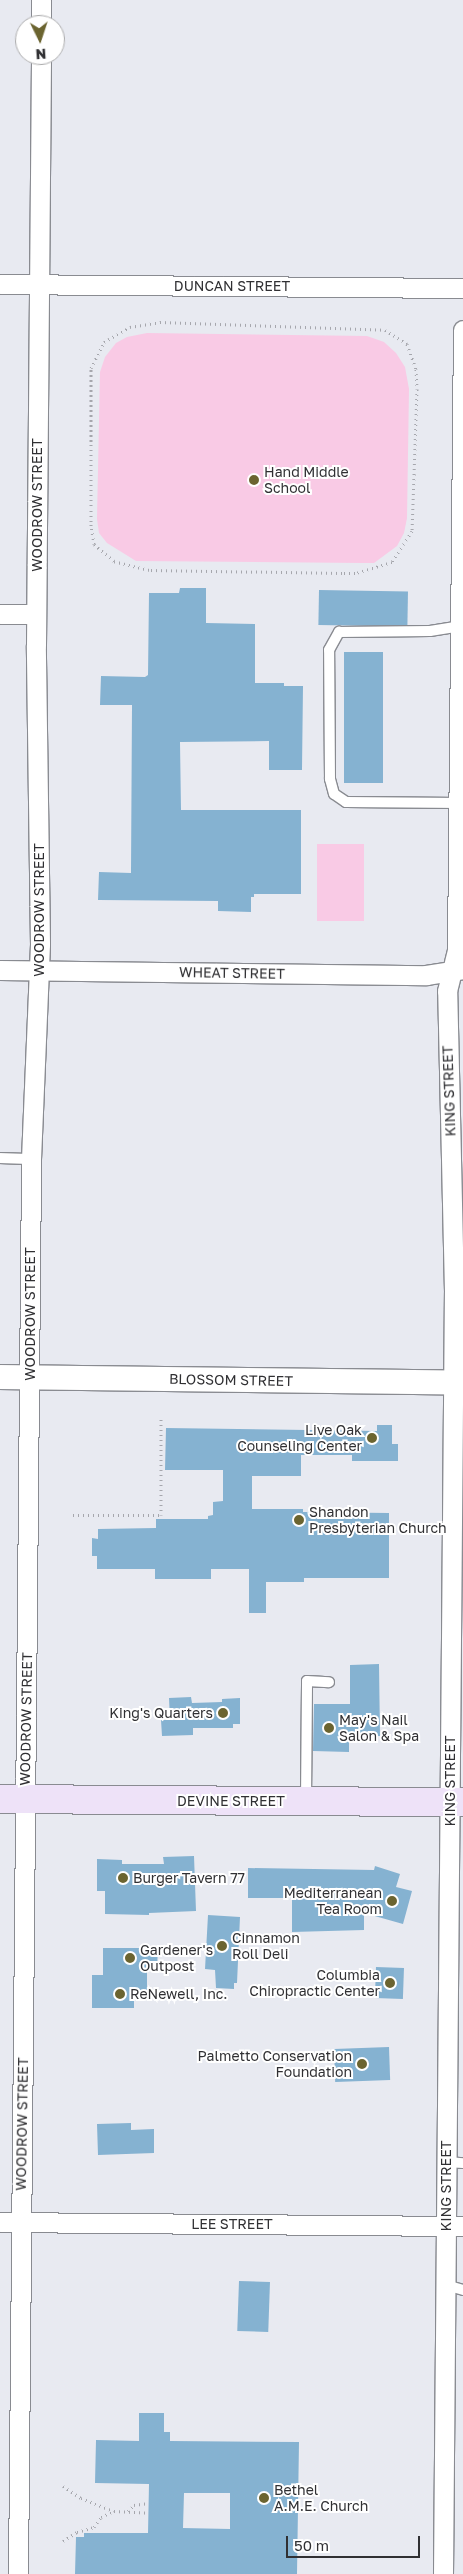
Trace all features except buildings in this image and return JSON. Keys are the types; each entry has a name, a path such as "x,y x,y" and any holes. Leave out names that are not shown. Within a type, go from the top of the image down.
{"main road":[{"name":"DEVINE STREET","path":"13,1799 456,1802"}],"street":[{"path":"41,0 41,15"},
{"name":"WOODROW STREET","path":"18,2574 22,2222 13,1799 29,1378 31,1159 40,970 36,614 41,65"},
{"name":"DUNCAN STREET","path":"0,284 463,288"},
{"name":"KING STREET","path":"443,2574 455,2226 459,1292 446,991 458,970 463,330"},
{"path":"0,614 36,614"},
{"name":"WHEAT STREET","path":"0,970 426,975 458,970"},
{"name":"BLOSSOM STREET","path":"0,1377 458,1383"},
{"name":"LEE STREET","path":"0,2222 455,2226"}],"lane":[{"path":"460,803 346,802 334,794 330,779 329,650 339,632 430,631 462,626"},
{"path":"0,1158 31,1159"},
{"path":"306,1801 307,1681 330,1682"}],"path":[{"path":"160,322 385,330 407,344 416,369 417,389 412,532 392,562 355,573 342,574 150,570 114,561 94,544 91,526 91,368 104,342 130,327 160,322"},
{"path":"73,1515 161,1515 161,1416"},
{"path":"64,2486 81,2498 114,2511 149,2513"},
{"path":"128,2512 134,2505 149,2503"},
{"path":"63,2541 76,2532 94,2527 102,2517 114,2511"}],"shaded area":[{"path":"147,333 367,336 384,342 396,353 405,367 409,389 407,518 404,533 397,546 374,563 136,561 107,543 99,533 97,519 100,372 105,357 116,343 127,337"},
{"path":"317,844 364,844 364,921 317,921"}],"place":[{"name":"Hand Middle School","path":"254,480"},
{"name":"Live Oak Counseling Center","path":"372,1438"},
{"name":"Shandon Presbyterian Church","path":"299,1520"},
{"name":"King's Quarters","path":"223,1713"},
{"name":"May's Nail Salon & Spa","path":"329,1728"},
{"name":"Burger Tavern 77","path":"123,1878"},
{"name":"Mediterranean Tea Room","path":"392,1901"},
{"name":"Cinnamon Roll Deli","path":"222,1946"},
{"name":"Gardener's Outpost","path":"130,1958"},
{"name":"Columbia Chiropractic Center","path":"390,1983"},
{"name":"ReNewell, Inc.","path":"120,1994"},
{"name":"Palmetto Conservation Foundation","path":"362,2064"},
{"name":"Bethel A.M.E. Church","path":"264,2498"}]}
